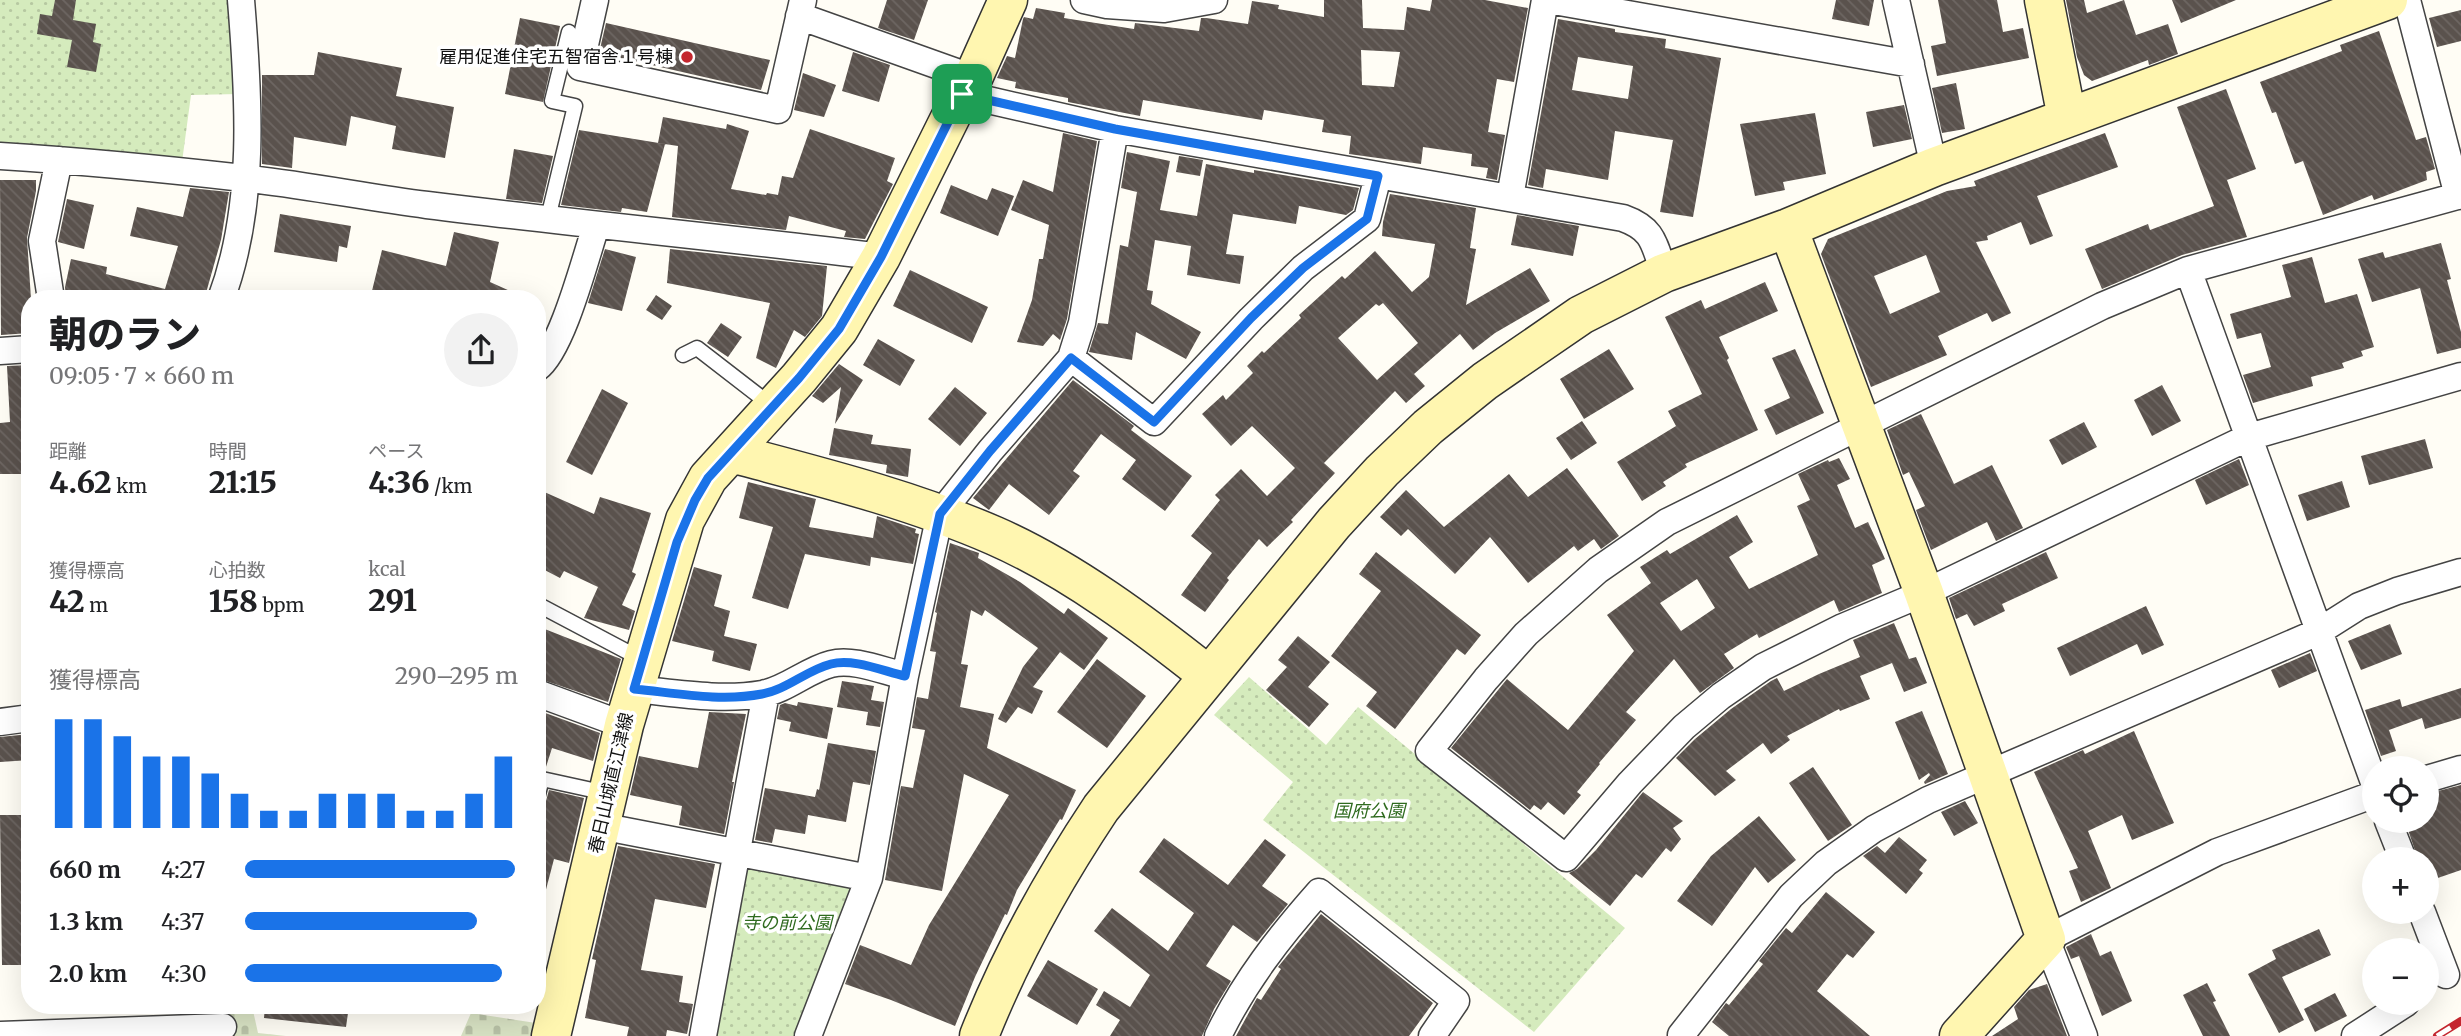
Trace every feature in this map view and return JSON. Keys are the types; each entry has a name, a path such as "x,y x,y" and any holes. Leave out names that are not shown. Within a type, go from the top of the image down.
{"street":[{"path":"223,290 238,241 245,178 247,76 241,0"},
{"path":"595,0 580,67 778,110 801,8 968,86 1115,129 1623,218 1639,224 1651,234 1664,273"},
{"name":"春日山城直江津線","path":"551,1036 633,691 685,520 708,478 839,329 881,257 968,86 1008,0"},
{"path":"1084,0 1107,5 1164,9 1214,0"},
{"path":"1510,197 1547,0 1911,64"},
{"path":"1896,0 1934,167"},
{"path":"2044,0 2067,118"},
{"path":"979,1036 1020,945 1072,852 1101,808 1334,523 1428,427 1485,381 1581,315 1664,273 1788,228 1934,167 2388,0"},
{"path":"2407,0 2459,196 2188,270 2102,306 1667,522 1598,570 1526,634 1429,751 1566,858 1657,753 1721,696 1775,661 1843,627 1924,593 2249,437 2461,376"},
{"path":"808,1036 869,878 905,676 940,514 990,451 1071,358 1082,323 1115,129"},
{"path":"0,156 245,178 426,205 881,257"},
{"path":"50,290 42,240 59,160"},
{"path":"1071,358 1154,422 1251,318 1303,268 1367,219 1378,176"},
{"path":"546,361 564,321 596,226"},
{"path":"1788,228 1924,593 2046,939 2084,1036"},
{"path":"2188,270 2364,756"},
{"path":"0,351 21,350"},
{"path":"731,453 878,492 997,537 1087,588 1158,636 1209,676"},
{"path":"1682,1036 1791,896 1826,863 1874,829 1928,800 2318,632 2359,606 2397,591 2461,572"},
{"path":"546,693 633,691 723,697 766,694 831,664 855,664 905,676"},
{"path":"703,1036 766,694"},
{"path":"0,722 21,719"},
{"path":"2439,775 2461,769"},
{"path":"1959,1036 2046,939 2217,852 2362,799"},
{"path":"604,809 737,852 869,878"},
{"path":"1218,1036 1242,990 1319,892 1456,1002 1432,1036"},
{"path":"2426,924 2445,979"},
{"path":"2355,1036 2387,1015"},
{"path":"0,1035 70,1034 222,1023"}],"lane":[{"path":"548,218 575,106 552,101 569,32"},
{"path":"683,355 697,348 773,407"},
{"path":"546,612 633,691"},
{"path":"546,781 604,809"}],"green space":[{"path":"0,0 232,0 239,94 191,95 182,162 0,148"},
{"name":"国府公園","path":"1249,677 1326,745 1358,707 1625,928 1534,1032 1263,820 1293,782 1214,715"},
{"name":"寺の前公園","path":"744,861 857,884 800,1036 712,1036"},
{"path":"227,1014 254,1014 258,1033 286,1036 231,1036"},
{"path":"471,1014 536,1023 532,1036 461,1036"}],"building":[{"path":"55,0 76,0 73,20 96,24 93,42 101,44 96,72 67,67 72,40 37,34 40,14 52,16"},
{"path":"887,0 928,0 914,40 878,28"},
{"path":"1324,0 1362,0 1363,28 1404,30 1407,7 1430,11 1432,0 1485,0 1528,8 1514,82 1497,79 1488,132 1505,135 1497,180 1486,178 1488,168 1471,166 1472,154 1423,147 1421,164 1349,154 1351,136 1322,132 1324,120 1264,110 1262,120 1143,100 1140,116 1015,88 1016,82 997,78 1007,56 1015,58 1024,17 1033,19 1036,8 1065,13 1064,18 1134,29 1135,23 1199,31 1201,18 1248,24 1252,1 1279,5 1278,9 1324,17","holes":["1361,50 1400,52 1394,87 1362,85"]},
{"path":"1836,0 1874,0 1869,26 1832,19"},
{"path":"1938,0 1997,0 2003,32 2023,28 2029,58 1937,76 1931,46 1946,43"},
{"path":"2066,0 2084,0 2087,13 2124,0 2136,35 2168,24 2178,54 2149,65 2148,60 2092,81 2084,75 2077,57"},
{"path":"2172,0 2236,0 2181,23"},
{"path":"2461,10 2461,41 2437,47 2429,18"},
{"path":"520,18 560,26 543,102 505,94"},
{"path":"1558,19 1615,29 1615,32 1666,39 1665,48 1721,58 1693,217 1660,212 1673,140 1615,131 1608,180 1546,169 1543,188 1528,185","holes":["1578,57 1633,66 1628,99 1572,90"]},
{"name":"雇用促進住宅五智宿舎１号棟","path":"606,23 770,60 761,90 599,53"},
{"path":"2379,31 2416,140 2426,137 2435,169 2426,172 2427,180 2374,200 2372,195 2323,215 2303,161 2295,164 2276,112 2272,113 2260,82 2342,51 2340,45"},
{"path":"318,52 402,68 396,96 454,107 445,158 392,149 396,126 351,116 346,146 294,137 292,168 262,164 262,75 314,75"},
{"path":"853,52 890,65 879,102 842,91"},
{"path":"803,73 836,85 824,117 794,110"},
{"path":"1956,83 1965,129 1942,133 1932,88"},
{"path":"2226,89 2256,169 2227,180 2247,237 2182,255 2102,289 2085,249 2148,224 2150,230 2214,206 2177,107"},
{"path":"1904,105 1912,139 1873,147 1866,112"},
{"path":"1815,113 1826,174 1783,182 1785,190 1755,196 1740,124"},
{"path":"663,117 726,129 727,124 749,131 731,189 778,195 782,176 793,178 810,129 895,158 887,181 893,184 865,239 844,237 846,231 789,216 786,230 672,217 678,146 658,143"},
{"path":"579,130 665,144 647,212 622,208 621,212 561,205"},
{"path":"1063,133 1097,141 1067,319 1060,340 1053,334 1043,346 1017,342 1032,300 1039,259 1043,259 1049,225 1011,210 1023,180 1053,192"},
{"path":"2105,133 2118,167 2037,196 2053,236 2030,245 2021,222 1987,236 1988,240 1976,242 2011,313 1992,322 1987,313 1938,336 1947,355 1871,387 1821,254 1828,239 1947,191 1976,186 1974,181","holes":["1926,255 1940,292 1890,314 1874,276"]},
{"path":"514,149 553,156 542,203 506,199"},
{"path":"1127,152 1170,161 1160,210 1197,216 1206,164 1359,188 1353,210 1346,215 1299,206 1296,224 1233,214 1226,254 1244,256 1240,284 1187,275 1191,246 1155,240 1147,290 1153,291 1151,304 1201,332 1186,359 1136,332 1132,360 1089,352 1098,323 1108,324 1120,245 1128,247 1137,192 1121,188"},
{"path":"1179,156 1203,160 1200,176 1176,172"},
{"path":"0,180 36,180 27,238 30,290 21,290 21,334 1,335"},
{"path":"951,185 987,200 992,188 1014,196 998,236 940,213"},
{"path":"190,188 229,192 221,240 207,290 65,290 71,259 107,267 106,274 165,289 178,246 130,236 137,207 183,217"},
{"path":"1390,194 1476,208 1470,248 1476,249 1466,305 1530,268 1550,301 1495,333 1473,350 1460,334 1414,374 1425,386 1406,403 1395,391 1324,463 1335,473 1291,520 1293,522 1267,547 1259,539 1227,578 1229,580 1205,612 1181,595 1212,553 1191,536 1220,500 1215,495 1241,469 1267,496 1295,468 1252,426 1231,446 1202,414 1223,395 1226,400 1253,373 1247,366 1262,351 1264,353 1301,318 1299,315 1342,276 1345,279 1375,251 1412,292 1429,277 1435,244 1382,236","holes":["1383,303 1418,343 1377,380 1338,338 1376,304 1379,306"]},
{"path":"67,199 94,205 84,249 58,242"},
{"path":"280,214 351,226 347,248 339,246 337,262 274,252"},
{"path":"1517,215 1579,226 1573,256 1511,245"},
{"path":"454,232 499,242 490,282 508,290 372,290 382,250 446,266"},
{"path":"2441,243 2451,279 2447,280 2461,332 2461,348 2437,354 2420,288 2372,302 2358,259 2383,252 2385,258"},
{"path":"605,249 636,257 622,311 588,303"},
{"path":"670,249 827,266 822,316 805,337 794,330 776,368 756,358 770,303 667,283"},
{"path":"2312,257 2325,303 2357,294 2374,347 2361,351 2363,356 2342,363 2344,368 2311,377 2313,386 2253,403 2243,375 2271,367 2261,333 2237,339 2230,314 2291,297 2282,265"},
{"path":"910,270 988,307 972,343 893,306"},
{"path":"1765,282 1778,311 1719,337 1758,430 1685,464 1687,467 1663,482 1666,486 1642,501 1617,462 1676,426 1668,411 1702,394 1665,317 1701,300 1705,309"},
{"path":"656,295 672,306 662,320 646,310"},
{"path":"721,323 742,337 728,357 707,343"},
{"path":"878,339 915,360 900,386 863,365"},
{"path":"1609,349 1634,389 1584,419 1560,379"},
{"path":"1795,349 1824,413 1776,435 1764,410 1790,398 1772,358"},
{"path":"839,364 863,380 835,424 841,387 823,403 812,396"},
{"path":"21,365 21,474 0,474 0,423 10,422 7,366"},
{"path":"1073,380 1134,426 1131,430 1192,476 1165,511 1122,479 1136,460 1101,434 1073,471 1080,476 1049,515 1009,484 989,510 973,498"},
{"path":"2162,385 2181,421 2152,436 2134,400"},
{"path":"955,387 987,413 960,446 928,419"},
{"path":"602,389 628,403 592,475 566,462"},
{"path":"1921,414 1954,484 1992,465 2023,528 1996,541 1987,522 1931,550 1916,510 1925,506 1909,472 1903,475 1887,430"},
{"path":"1582,421 1597,443 1571,460 1556,438"},
{"path":"2084,422 2097,447 2062,465 2049,440"},
{"path":"834,428 873,435 871,444 911,449 908,477 886,473 887,465 829,455"},
{"path":"2425,439 2433,468 2369,485 2361,456"},
{"path":"1839,458 1850,479 1837,485 1855,528 1868,522 1885,559 1872,565 1882,593 1839,612 1834,600 1759,638 1757,634 1724,654 1734,668 1700,693 1674,659 1626,712 1636,720 1577,792 1581,795 1564,815 1548,802 1541,810 1534,805 1530,810 1451,748 1507,679 1568,730 1634,651 1607,615 1651,583 1640,567 1667,550 1670,554 1737,515 1753,542 1729,557 1749,589 1818,555 1797,506 1810,500 1798,474 1828,460 1829,462","holes":["1697,579 1715,608 1681,631 1660,603"]},
{"path":"2239,459 2249,485 2206,505 2195,480"},
{"path":"1567,468 1619,536 1601,549 1594,539 1578,551 1574,546 1528,583 1490,537 1455,574 1408,529 1401,536 1380,517 1406,490 1444,527 1509,474 1528,497"},
{"path":"2342,481 2350,507 2307,521 2298,495"},
{"path":"748,482 816,499 809,527 873,538 877,516 916,529 915,533 919,534 913,564 871,557 870,566 805,554 788,609 752,598 773,527 739,518"},
{"path":"546,493 594,514 600,497 651,513 632,572 636,574 622,605 635,611 629,630 584,618 598,587 564,571 560,578 546,571"},
{"path":"950,543 979,553 978,558 1020,582 1064,614 1068,608 1108,638 1084,670 1060,652 1033,687 1043,691 1032,714 1018,707 1006,723 998,719 1023,667 1038,648 985,610 982,616 971,610 961,664 968,665 960,707 994,714 987,748 1076,790 1062,820 1060,819 1017,890 975,977 955,1026 845,984 860,945 911,965 929,925 1009,795 964,774 942,891 885,880 901,786 913,788 925,730 912,728 917,697 928,699 936,652 930,651 937,613 935,612"},
{"path":"1376,552 1481,635 1465,655 1457,649 1395,729 1366,706 1377,692 1331,656 1381,591 1359,574"},
{"path":"2046,552 2058,578 2002,604 2005,611 1974,626 1967,614 1956,619 1949,598"},
{"path":"694,567 722,575 714,606 730,611 724,636 757,644 750,671 712,661 714,651 672,641"},
{"path":"2146,606 2164,645 2142,655 2137,644 2070,676 2057,648"},
{"path":"1894,623 1909,659 1916,657 1927,683 1904,692 1892,663 1860,676 1870,699 1840,711 1839,709 1787,736 1790,740 1771,754 1763,743 1726,771 1736,780 1715,796 1676,758 1731,709 1771,681 1777,678 1784,691 1860,657 1853,640"},
{"path":"2390,624 2402,654 2361,670 2348,641"},
{"path":"546,630 621,659 608,702 546,681"},
{"path":"1298,636 1330,662 1308,687 1329,704 1309,727 1266,690 1287,667 1278,660"},
{"path":"2310,653 2317,671 2279,688 2271,670"},
{"path":"1097,659 1146,696 1107,748 1057,712"},
{"path":"842,681 874,686 871,700 884,702 880,727 866,725 868,712 837,707"},
{"path":"2461,688 2461,718 2425,729 2422,718 2389,730 2396,751 2381,756 2365,710 2400,699 2402,707"},
{"path":"798,702 833,708 827,739 789,731 791,722 777,719 780,705 785,703 797,706"},
{"path":"1922,711 1948,774 1925,784 1930,775 1929,773 1919,780 1895,722"},
{"path":"709,712 746,714 724,834 679,825 682,806 630,795 639,756 698,768"},
{"path":"546,713 600,733 593,761 552,748 546,767"},
{"path":"2134,731 2174,823 2132,840 2122,815 2088,831 2111,888 2081,902 2069,871 2078,868 2034,772 2083,750 2085,754"},
{"path":"21,735 21,761 0,762 0,737"},
{"path":"828,743 876,751 870,785 853,782 846,822 808,815 805,834 775,829 772,843 755,840 765,788 815,797 817,789 819,790"},
{"path":"1813,767 1852,825 1828,841 1789,783"},
{"path":"2461,785 2461,870 2439,878 2439,847 2414,847 2409,833 2439,833 2439,791"},
{"path":"549,790 584,798 569,863 554,859 546,890 546,801"},
{"path":"1643,792 1683,821 1673,828 1681,839 1671,852 1666,848 1642,878 1636,874 1610,906 1569,873 1577,869 1596,850"},
{"path":"1965,801 1978,823 1954,836 1941,812"},
{"path":"0,815 21,815 21,965 2,965"},
{"path":"1759,816 1796,860 1768,883 1755,867 1712,926 1677,901 1711,856"},
{"path":"1899,837 1927,860 1919,870 1923,873 1906,894 1863,856 1877,846 1885,853"},
{"path":"1164,838 1228,885 1265,839 1286,855 1262,886 1288,904 1257,942 1233,925 1219,946 1206,966 1231,981 1202,1036 1110,1036 1120,1020 1096,1005 1104,991 1130,1007 1150,975 1094,931 1112,908 1168,951 1194,913 1139,872"},
{"path":"618,846 715,864 706,908 655,899 641,970 683,976 679,1002 693,1004 687,1034 667,1030 666,1036 627,1036 629,1027 585,1018 596,960 592,959"},
{"path":"1826,892 1875,932 1853,958 1847,954 1817,991 1870,1036 1729,1036 1712,1022 1763,964 1759,961 1786,928 1792,933"},
{"path":"1321,914 1433,1003 1409,1036 1236,1036 1257,998 1261,1000 1281,969 1278,967"},
{"path":"2319,929 2331,955 2282,977 2304,1020 2279,1033 2248,974 2276,959 2272,950"},
{"path":"2091,934 2100,956 2111,951 2132,1001 2102,1016 2079,956 2071,959 2066,947"},
{"path":"1048,960 1098,989 1077,1025 1027,996"},
{"path":"2207,983 2230,1036 2203,1036 2183,995"},
{"path":"2047,984 2067,1036 1992,1036 2018,1019 2014,1007 2029,990"},
{"path":"2335,993 2347,1016 2315,1032 2304,1009"},
{"path":"264,1014 348,1014 346,1027 264,1018"}],"railway":[{"path":"2437,1036 2461,1021"}],"place":[{"name":"雇用促進住宅五智宿舎１号棟","path":"687,57"}],"route":[{"path":"962,94 1115,129 1378,176 1367,219 1303,268 1251,318 1154,422 1071,358 990,451 940,514 905,676 855,664 839,663 822,667 766,694 723,697 634,689 677,542 695,500 708,478 799,378 839,329 881,257 962,94"}]}
